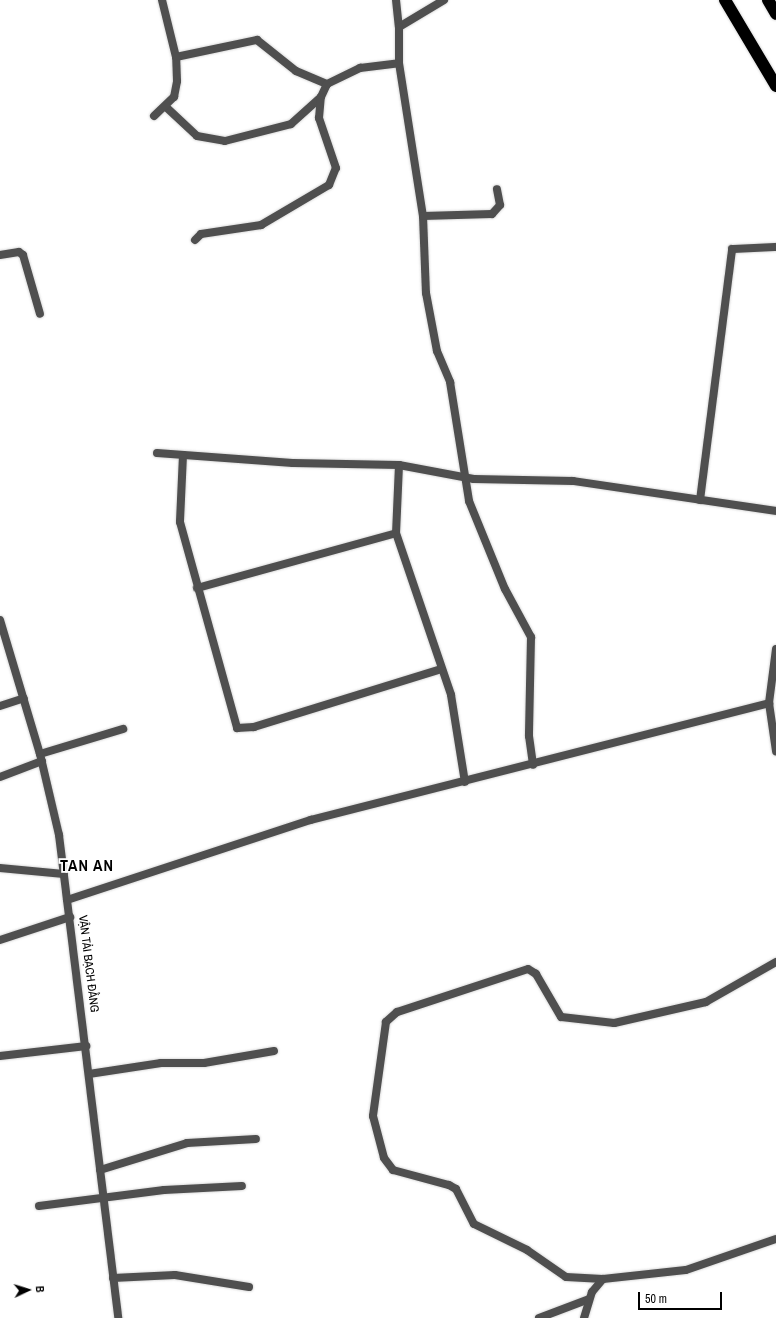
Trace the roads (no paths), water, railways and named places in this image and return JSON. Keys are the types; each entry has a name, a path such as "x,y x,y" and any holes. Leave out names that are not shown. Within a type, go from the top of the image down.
{"highway":[{"path":"725,0 776,86"},
{"path":"768,0 776,14"},
{"path":"772,0 776,6"}],"street":[{"path":"154,116 166,107 176,89 176,57 162,0"},
{"path":"396,0 399,27 399,63 422,216 431,325 450,382 473,515 505,589 531,637 529,736 533,765"},
{"path":"399,27 444,0"},
{"path":"176,57 257,40 296,71 328,84"},
{"path":"166,107 197,136 225,141 291,124 321,97 328,84 360,68 399,63"},
{"path":"195,240 205,233 261,225 329,185 336,168 319,118 321,97"},
{"path":"422,216 492,214 500,204 497,189"},
{"path":"700,500 732,249 776,247"},
{"path":"0,255 19,252 22,255 40,314"},
{"path":"157,453 293,463 399,465 466,478 573,481 776,511"},
{"path":"183,455 180,522 197,588 237,728 254,727 441,669"},
{"path":"399,465 396,533 451,695 465,782"},
{"path":"197,588 396,533"},
{"name":"VẬN TẢI BẠCH ĐẰNG","path":"0,620 41,757 59,834 118,1318"},
{"path":"776,648 769,703 776,751"},
{"path":"0,706 24,698"},
{"path":"68,900 311,820 533,765 769,703"},
{"path":"0,777 41,757 124,729"},
{"path":"0,868 64,874"},
{"path":"0,940 70,917"},
{"path":"776,962 706,1002 614,1023 561,1017 536,974 528,969 397,1012 386,1022 373,1116 388,1166 449,1185 456,1189 474,1224 527,1250 555,1272 579,1279 686,1270 776,1239"},
{"path":"0,1056 86,1046"},
{"path":"89,1074 160,1064 204,1063 274,1051"},
{"path":"100,1170 187,1143 256,1140"},
{"path":"39,1206 103,1197 242,1186"},
{"path":"113,1278 175,1275 249,1287"},
{"path":"584,1318 588,1299 603,1278"},
{"path":"539,1318 588,1299"}],"district":[{"name":"TAN AN","path":"87,865"}]}
